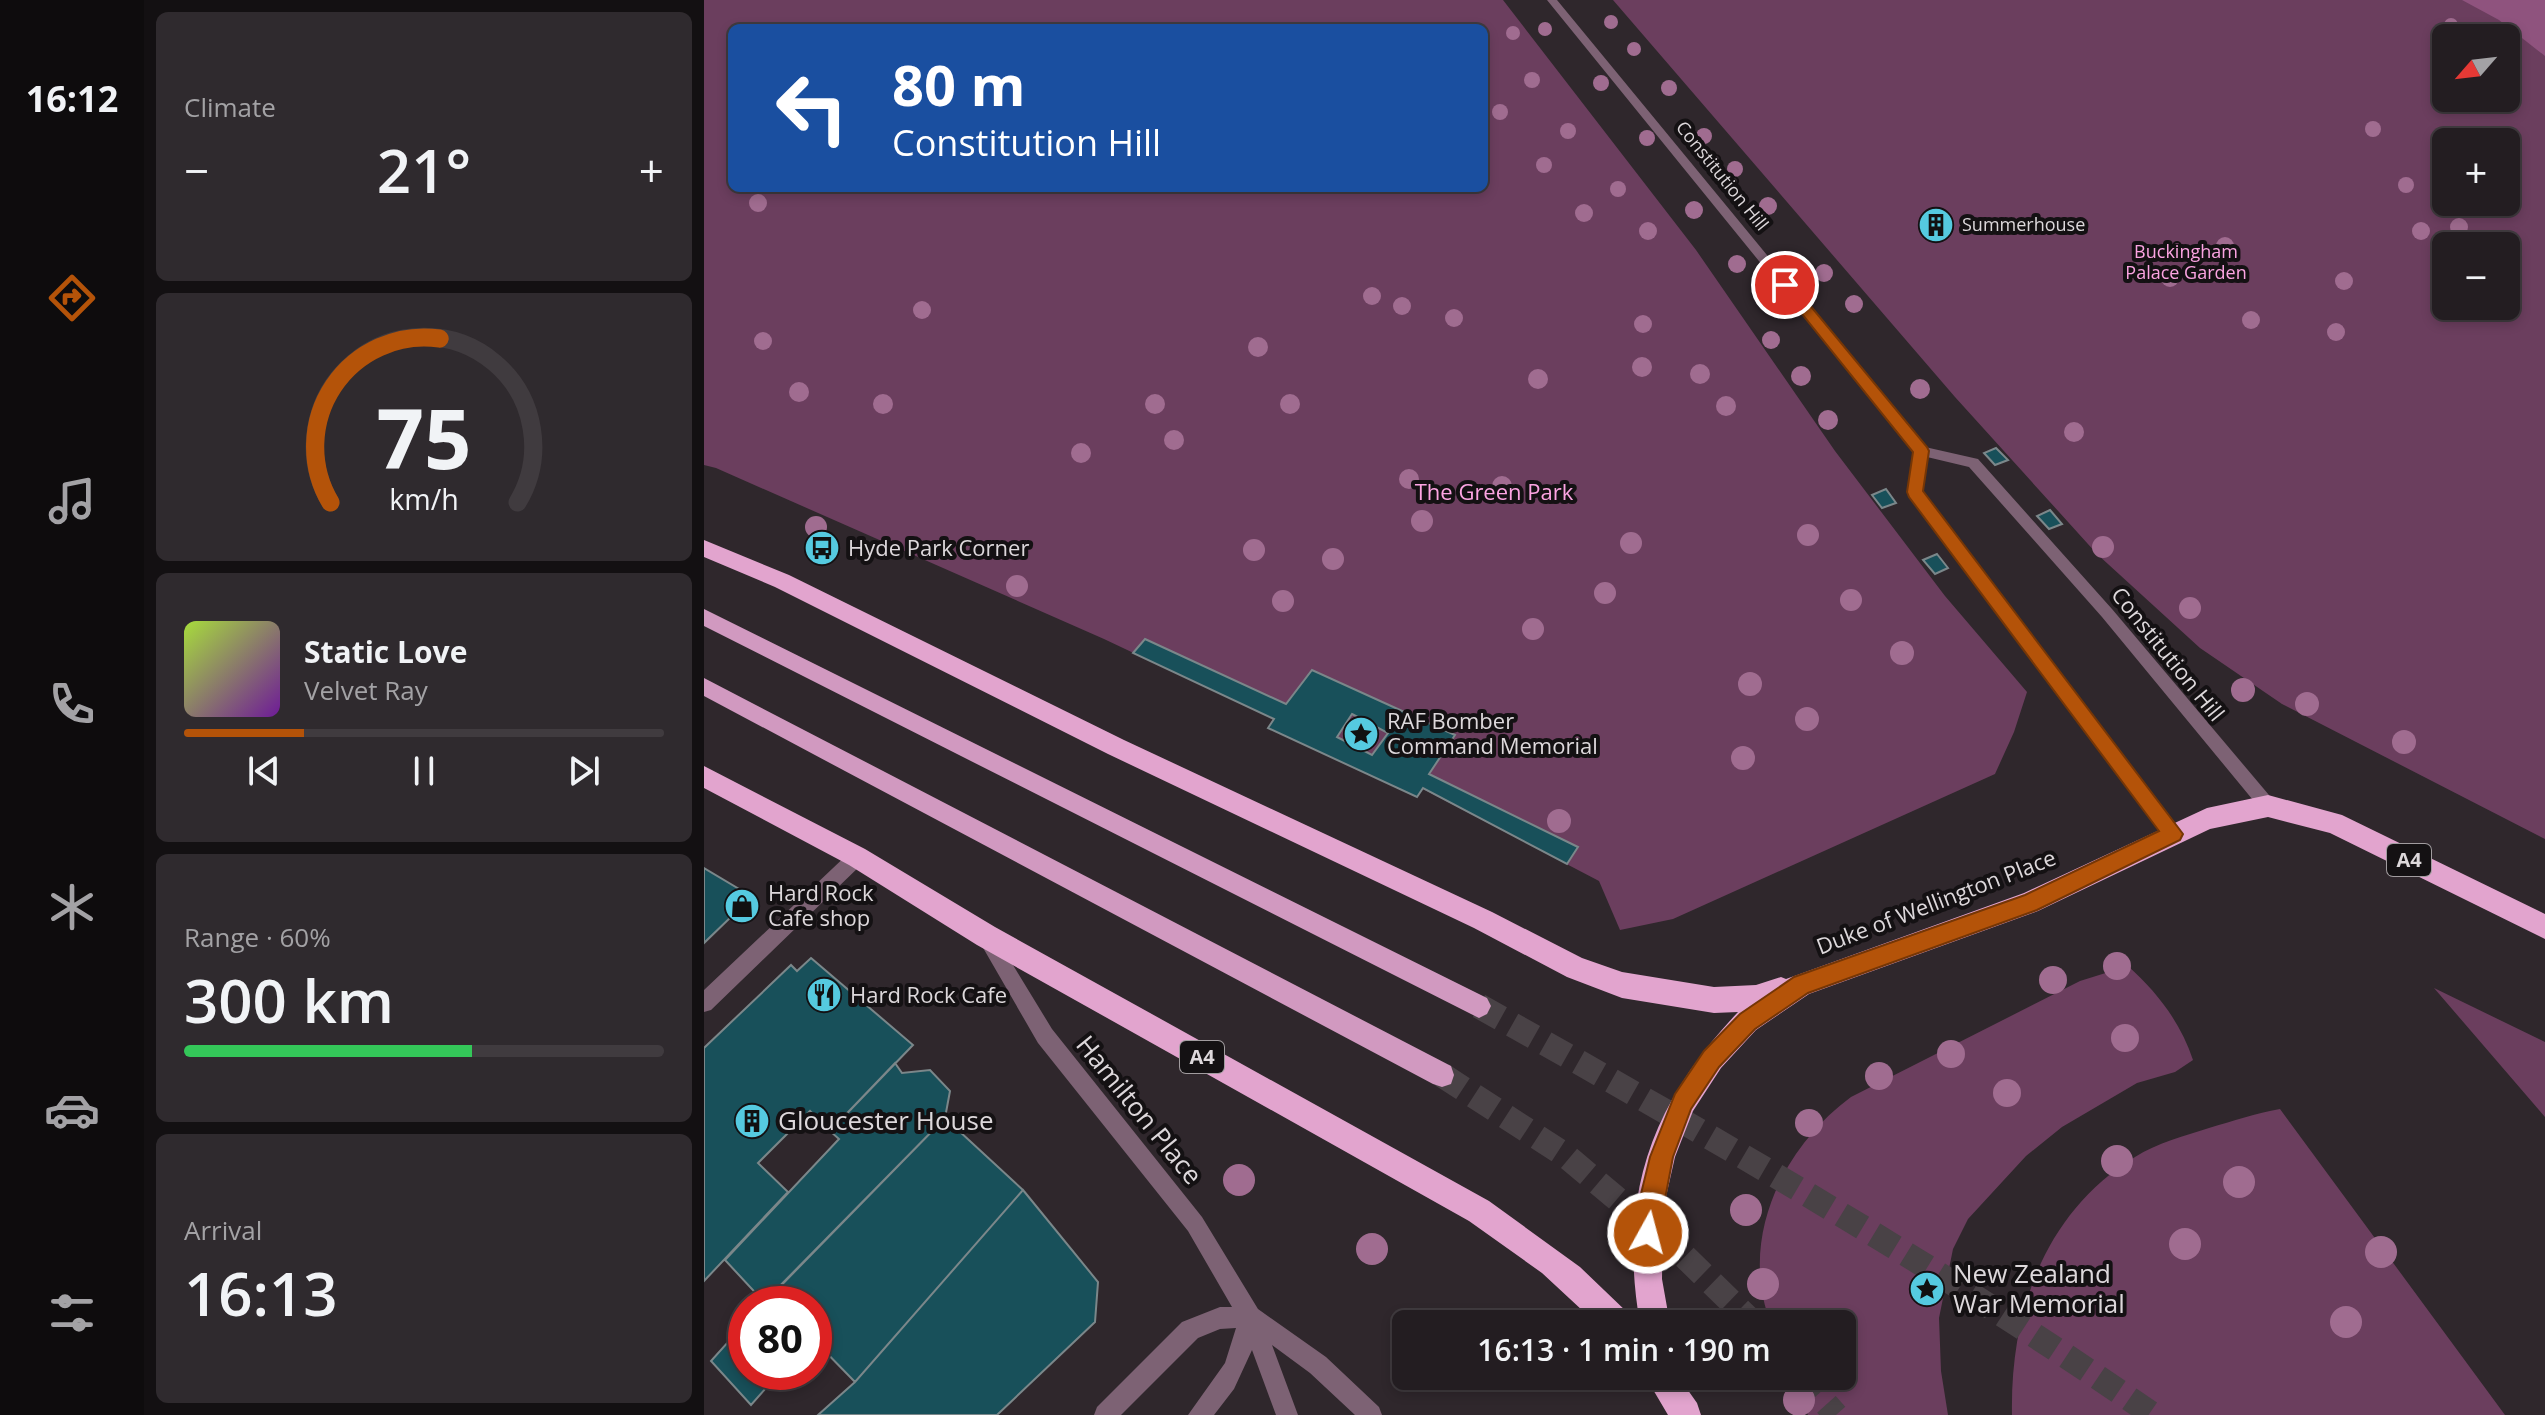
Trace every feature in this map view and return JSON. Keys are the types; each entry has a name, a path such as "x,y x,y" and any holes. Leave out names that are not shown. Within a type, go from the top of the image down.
{"highway":[{"name":"A4","path":"704,548 782,581 1102,740 1483,920 1576,968 1622,985 1714,1000 1756,998 1801,984"},
{"name":"A4","path":"704,776 857,857 986,936 1479,1211 1526,1241 1606,1310"},
{"name":"Duke of Wellington Place","path":"1653,1310 1647,1279 1649,1210 1661,1157 1683,1102 1712,1059 1747,1021 1801,984 2029,903 2207,819 2268,806 2334,823 2545,927"},
{"path":"1669,1390 1686,1415"},
{"path":"1676,1390 1686,1415"}],"main road":[{"path":"704,617 1479,1006"},
{"path":"704,686 1442,1075"}],"street":[{"name":"Constitution Hill","path":"1552,0 1921,451 1973,463 2107,613 2268,806"},
{"path":"1921,451 1915,492 2173,834"},
{"path":"704,1003 857,857"},
{"name":"Hamilton Place","path":"986,936 1045,1036 1195,1224 1250,1317 1287,1415"},
{"path":"1105,1415 1190,1330 1220,1318 1250,1317 1241,1355 1223,1391 1199,1415"},
{"name":"Hamilton Place","path":"1250,1317 1318,1365 1371,1415"}],"green space":[{"name":"The Green Park","path":"704,0 1503,0 1696,250 1835,451 1945,596 2027,692 2014,732 1995,774 1673,919 1620,930 1599,881 1423,789 1417,797 1268,728 1273,719 1104,639 704,465"},
{"name":"Buckingham Palace Garden","path":"1613,0 2545,0 2545,839 2282,704 2200,648 2097,554 1955,397"},
{"path":"2128,966 2167,1009 2182,1033 2193,1060 2175,1072 2137,1083 2062,1127 2026,1156 1968,1219 1953,1249 1939,1318 1941,1371 1948,1415 1808,1415 1798,1390 1856,1390 1856,1310 1767,1310 1762,1292 1760,1260 1764,1229 1773,1198 1787,1169 1826,1118 1851,1097 2080,981"},
{"path":"2434,988 2545,1042 2545,1117"},
{"path":"2280,1109 2505,1415 2012,1415 2013,1377 2026,1303 2039,1268 2077,1206 2104,1180 2152,1148 2209,1128"}],"shaded area":[{"path":"2462,0 2545,0 2545,56 2520,36 2520,24 2504,24"}],"building":[{"name":"Summerhouse","path":"1935,217 1945,231 1936,233 1926,219"},
{"path":"1996,448 2008,460 1995,465 1984,453"},
{"path":"1886,489 1896,503 1882,508 1872,495"},
{"path":"2050,510 2062,524 2049,529 2037,516"},
{"path":"1937,554 1948,568 1935,574 1923,560"},
{"path":"1145,639 1286,704 1312,670 1455,735 1429,774 1578,847 1567,864 1423,788 1417,797 1268,728 1274,719 1133,653","holes":["1352,714 1388,733 1372,755 1337,737"]},
{"path":"704,868 739,889 733,915 704,943"},
{"name":"Gloucester House","path":"811,958 913,1045 830,1131 810,1111 758,1163 788,1192 704,1281 704,1048 791,965 797,971"},
{"path":"895,1063 902,1073 930,1070 950,1091 945,1118 780,1286 749,1286 725,1260 839,1139 830,1131"},
{"path":"945,1118 1023,1190 855,1382 832,1358 832,1286 781,1286"},
{"path":"1023,1190 1098,1282 1095,1322 997,1415 818,1415 855,1382"},
{"path":"728,1342 728,1380 711,1361"},
{"path":"737,1390 764,1390 751,1405"}],"tunnel":[{"path":"1479,1006 1905,1254 2153,1415"},
{"path":"1442,1075 1565,1155 1681,1253 1740,1310"},
{"path":"1814,1390 1836,1415"}],"place":[{"name":"Summerhouse","path":"1936,225"},
{"name":"Hyde Park Corner","path":"822,548"},
{"name":"RAF Bomber Command Memorial","path":"1361,734"},
{"name":"Hard Rock Cafe shop","path":"742,906"},
{"name":"Hard Rock Cafe","path":"824,995"},
{"name":"Gloucester House","path":"752,1121"},
{"name":"New Zealand War Memorial","path":"1927,1289"}],"route":[{"path":"1648,1233 1649,1210 1661,1157 1683,1102 1712,1059 1747,1021 1801,984 2029,903 2173,834 1915,492 1921,451 1785,285"}]}
